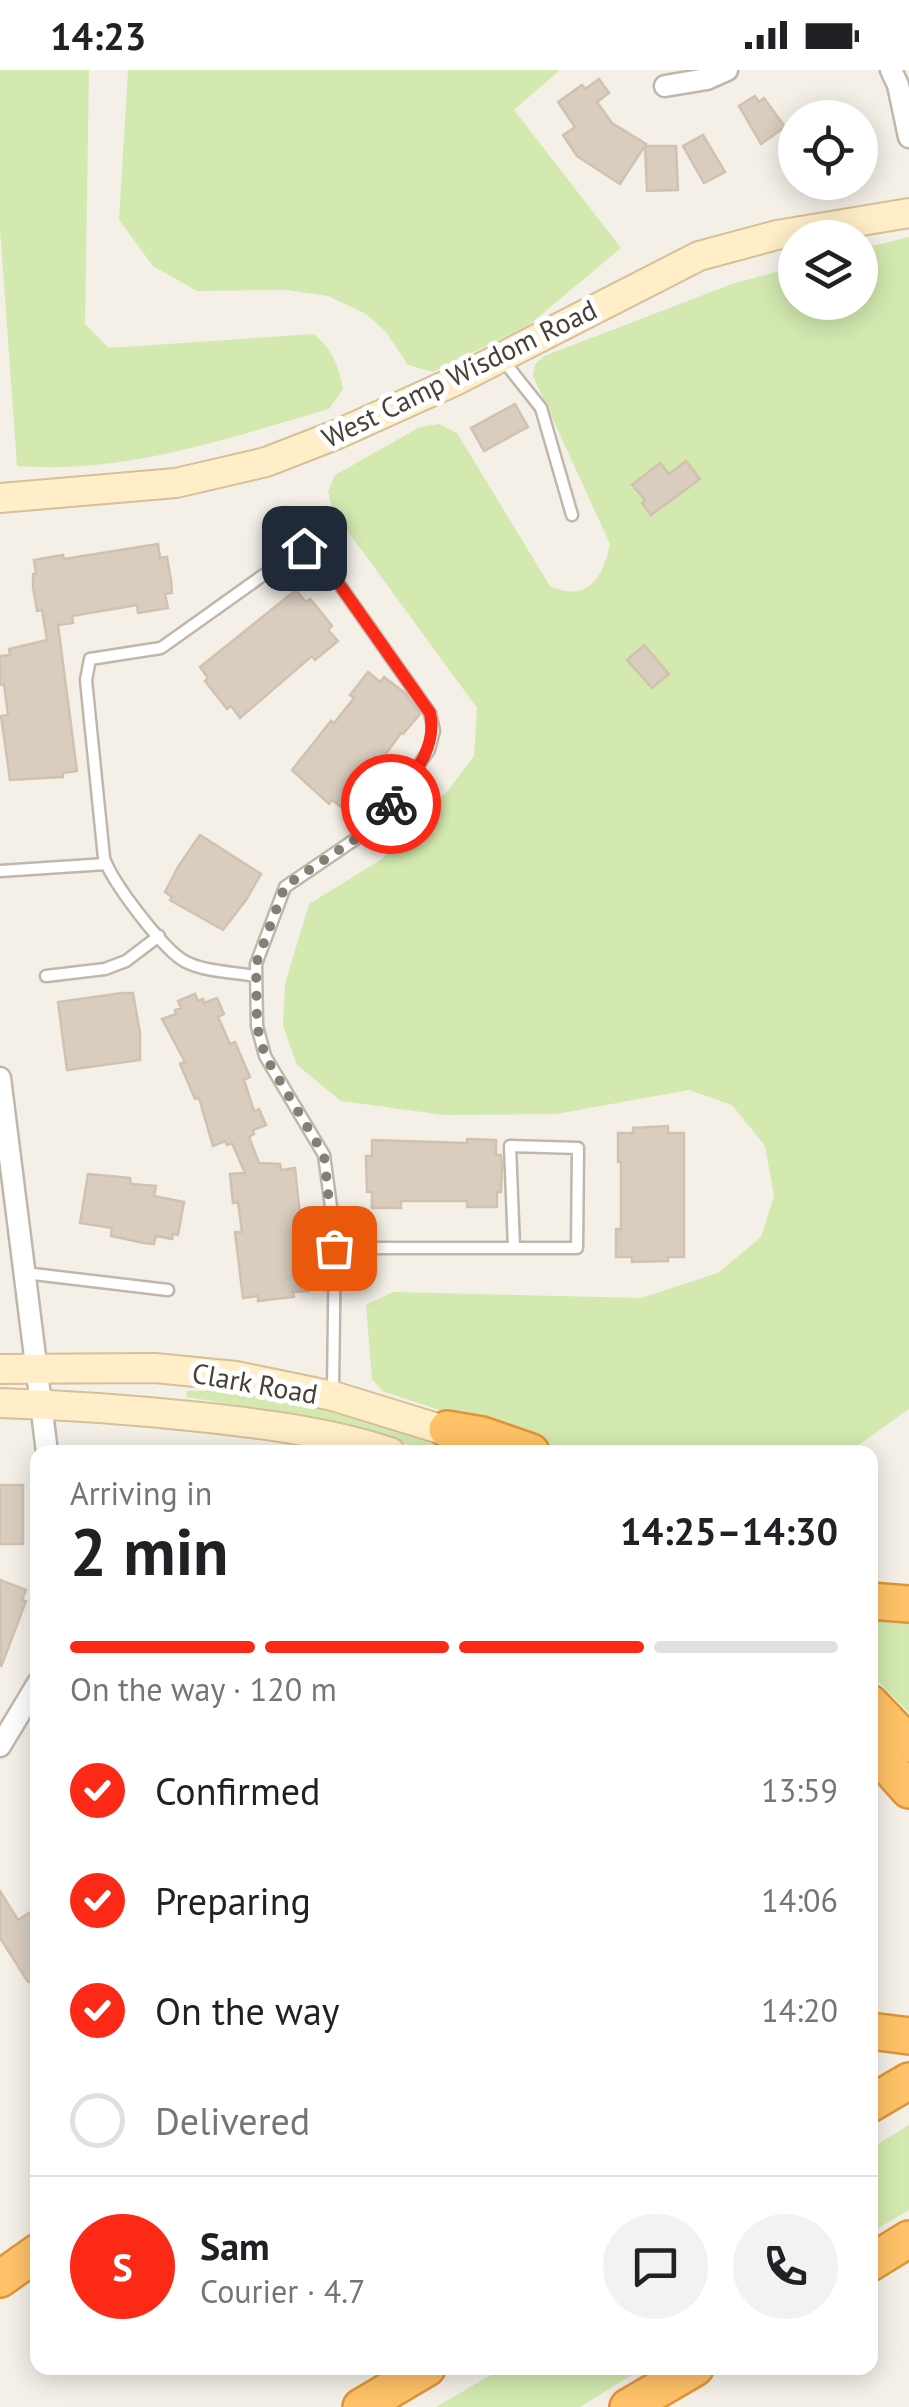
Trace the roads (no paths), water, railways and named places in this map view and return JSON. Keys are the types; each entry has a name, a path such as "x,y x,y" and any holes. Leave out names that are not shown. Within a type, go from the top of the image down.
{"highway":[{"path":"447,1429 482,1434 512,1445"},
{"path":"878,1602 909,1604"},
{"path":"878,1711 909,1744"},
{"path":"878,1755 909,1790"},
{"path":"878,2032 909,2036"},
{"path":"878,2099 909,2080"},
{"path":"878,2258 909,2240"},
{"path":"0,2279 30,2258"},
{"path":"361,2407 416,2375"},
{"path":"628,2407 682,2375"}],"street":[{"path":"665,86 707,79 727,70"},
{"path":"891,70 909,138"},
{"name":"West Camp Wisdom Road","path":"0,498 176,483 266,462 338,434 501,358 699,256 777,235 909,213"},
{"path":"0,1078 46,1445"},
{"name":"Clark Road","path":"0,1369 154,1368 236,1376 333,1396 447,1429 485,1445"},
{"name":"Clark Road","path":"0,1403 112,1408 276,1425 365,1445"},
{"path":"0,1746 30,1696"}],"lane":[{"path":"501,358 540,408 572,515"},
{"path":"255,976 183,961 110,877 86,680 90,659 161,648 290,552 304,548 320,557 430,713 434,731 429,750 394,801 366,832 285,886 256,964 257,1026 265,1056 324,1155 334,1248 333,1396"},
{"path":"0,870 106,864"},
{"path":"46,976 116,965 159,936"},
{"path":"334,1248 514,1248 577,1248 578,1148 510,1146 514,1248"},
{"path":"24,1272 168,1290"}]}
